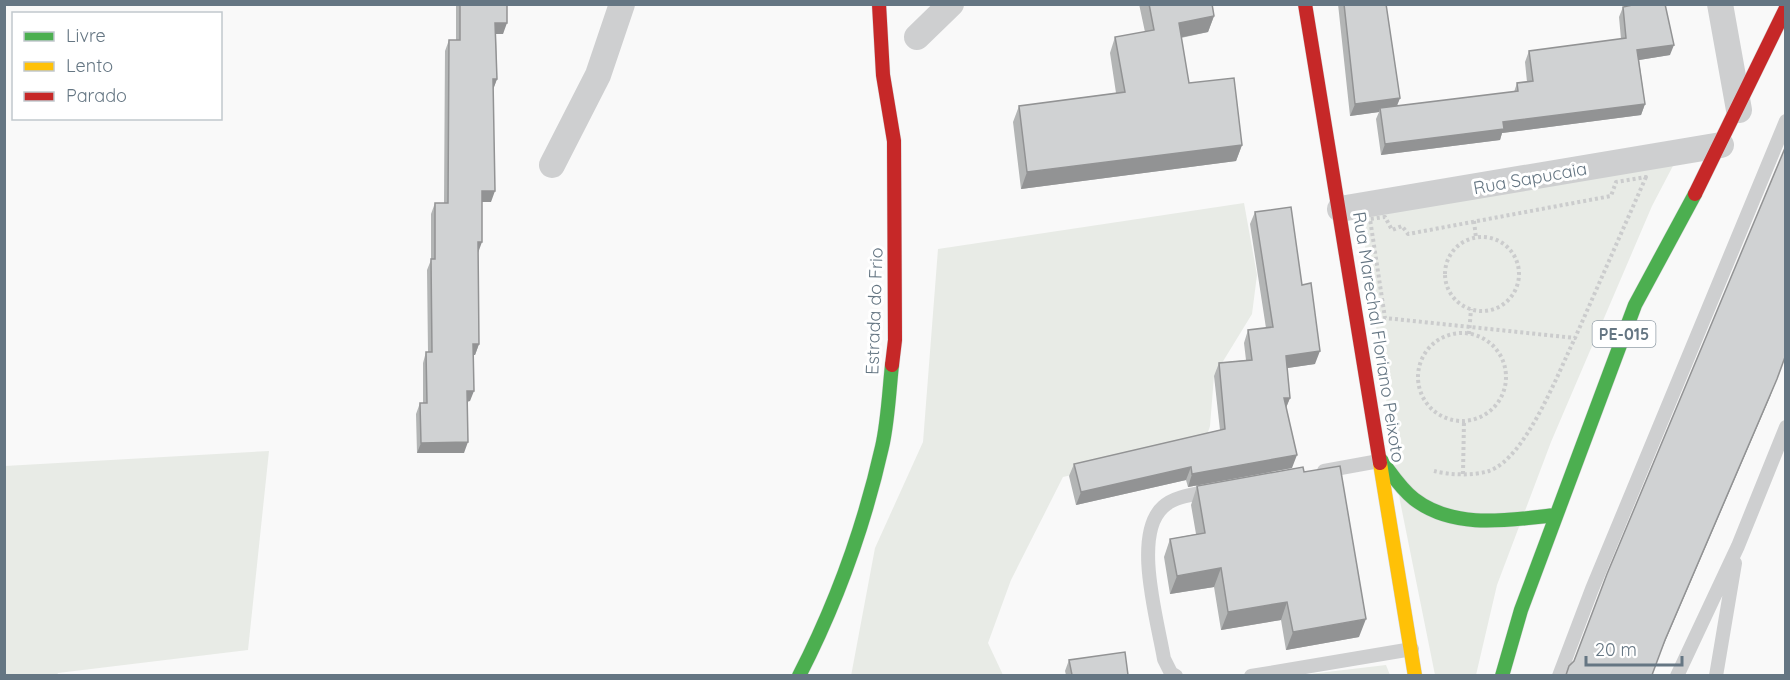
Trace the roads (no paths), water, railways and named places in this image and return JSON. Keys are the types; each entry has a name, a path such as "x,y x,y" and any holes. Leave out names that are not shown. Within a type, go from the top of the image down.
{"main road":[{"name":"Estrada do Frio","path":"799,675 825,625 856,540 882,446 895,340 894,141 883,75 879,4"},
{"name":"Rua Marechal Floriano Peixoto","path":"1305,4 1416,675"},
{"name":"PE-015","path":"1502,675 1521,610 1635,305 1739,110 1785,8"},
{"path":"1381,460 1414,499 1439,513 1471,521 1556,515"}],"street":[{"path":"552,165 598,75 622,4"},
{"path":"917,37 951,4"},
{"path":"1720,4 1739,110"},
{"name":"Rua Sapucaia","path":"1340,209 1721,145"}],"lane":[{"path":"1559,675 1592,589 1785,121"},
{"path":"1677,675 1738,546 1785,427"},
{"path":"1313,473 1381,460"},
{"path":"1176,675 1171,673 1164,659 1147,549 1151,525 1163,506 1188,496 1222,489"},
{"path":"1716,675 1738,546"},
{"path":"1251,675 1413,649"}]}
